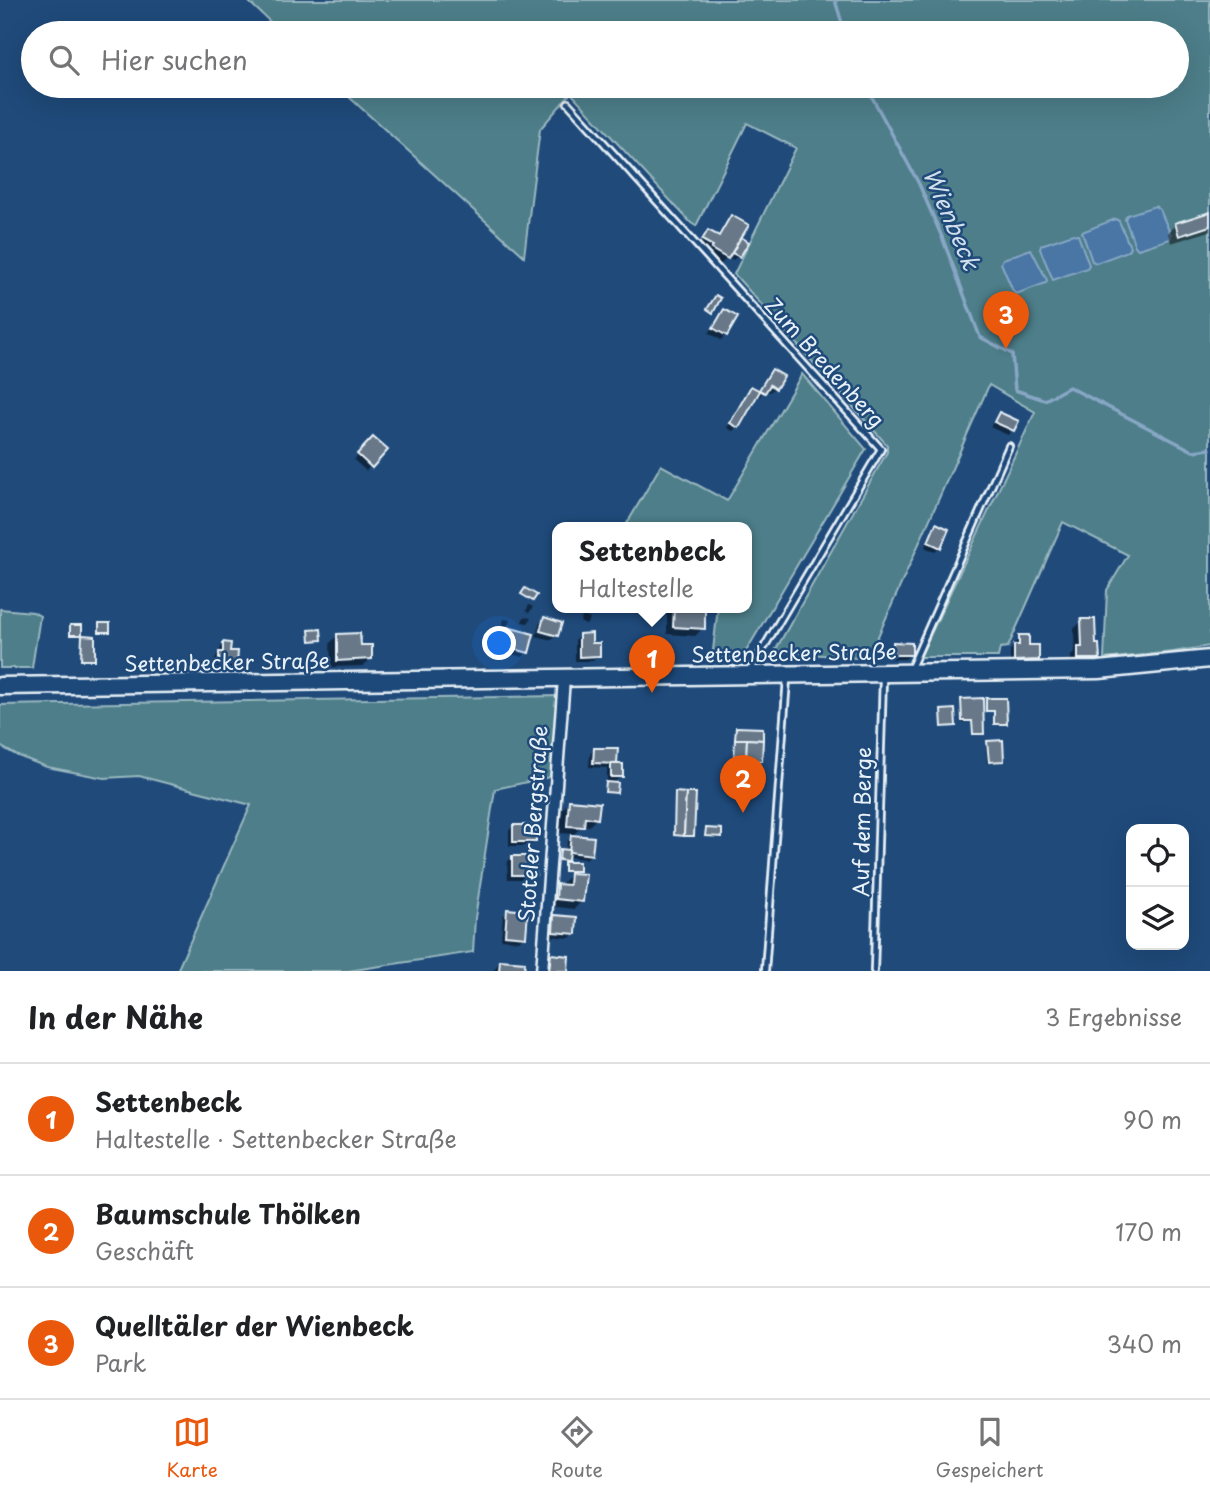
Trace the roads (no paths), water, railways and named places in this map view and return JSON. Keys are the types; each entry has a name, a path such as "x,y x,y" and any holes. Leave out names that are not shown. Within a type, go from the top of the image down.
{"main road":[{"name":"Settenbecker Straße","path":"0,686 1099,670 1210,659"}],"street":[{"name":"Stoteler Bergstraße","path":"542,971 564,679"}],"lane":[{"name":"Zum Bredenberg","path":"568,103 881,449 747,676"},
{"path":"909,674 1009,446"},
{"name":"Auf dem Berge","path":"874,971 883,674"},
{"path":"765,971 787,676"}],"water":[{"path":"1155,206 1160,210 1171,235 1170,239 1138,249 1125,219 1127,215"},
{"path":"1115,219 1119,221 1130,247 1128,251 1096,263 1092,261 1082,232"},
{"path":"1073,234 1078,235 1089,265 1053,280 1040,249 1041,245"},
{"path":"1031,249 1047,280 1046,283 1016,294 1001,263 1003,259"}],"waterway":[{"name":"Wienbeck","path":"835,0 841,21"},
{"name":"Wienbeck","path":"872,98 919,184 980,337 1012,354 1015,390 1045,400 1069,387 1193,451 1210,449"}],"place":[{"name":"Quelltäler der Wienbeck","path":"1006,349"},
{"name":"Settenbeck","path":"652,693"},
{"name":"Baumschule Thölken","path":"743,813"}]}
